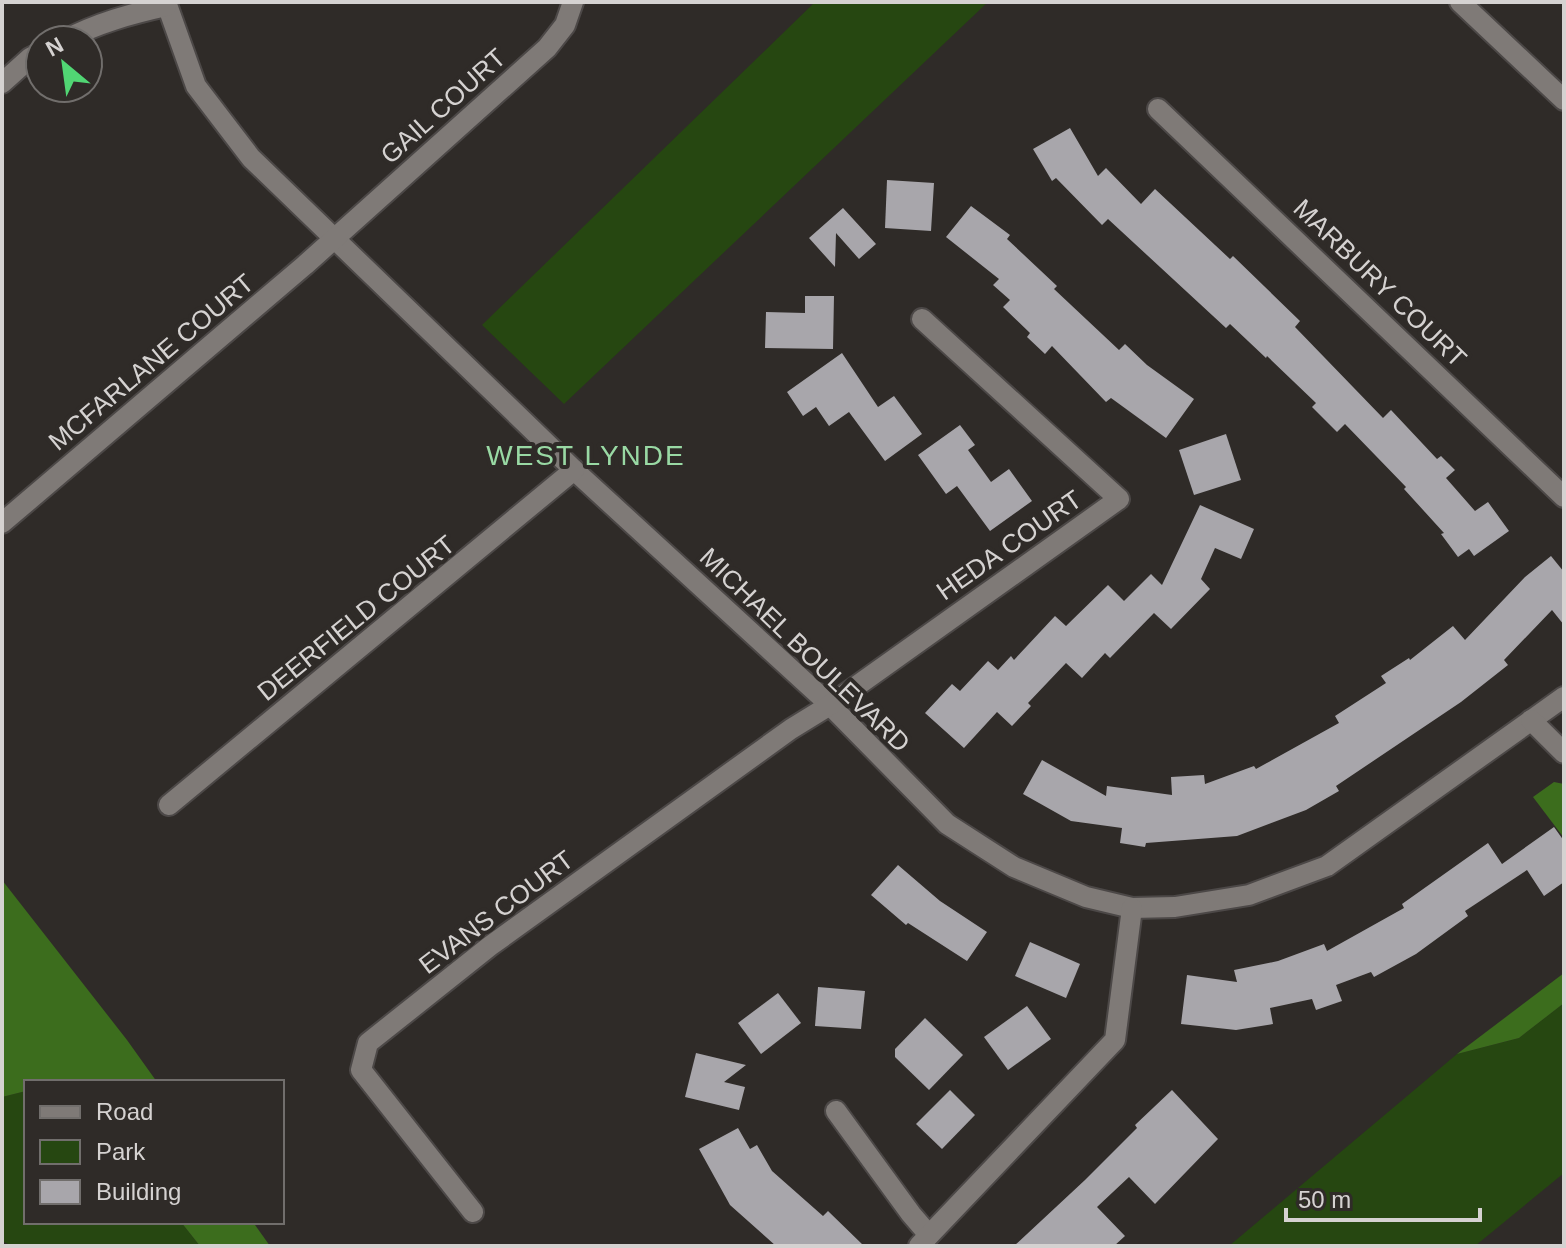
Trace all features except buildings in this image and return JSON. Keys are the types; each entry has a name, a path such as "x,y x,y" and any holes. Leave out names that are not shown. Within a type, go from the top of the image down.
{"street":[{"name":"GAIL COURT","path":"334,239 547,48 565,25 573,2"},
{"path":"1460,2 1564,100"},
{"name":"MICHAEL BOULEVARD","path":"166,4 196,86 251,158 574,470 830,705 947,824 1014,867 1086,897 1132,908 1175,907 1249,895 1327,866 1564,697"},
{"path":"97,24 166,4"},
{"path":"2,83 24,63"},
{"name":"MARBURY COURT","path":"1158,109 1564,497"},
{"name":"MCFARLANE COURT","path":"2,523 334,239"},
{"name":"HEDA COURT","path":"830,705 1119,499 922,319"},
{"name":"DEERFIELD COURT","path":"169,805 574,470"},
{"name":"EVANS COURT","path":"473,1212 361,1070 368,1043 490,946 791,729 830,705"},
{"path":"1531,720 1564,753"},
{"path":"836,1111 911,1214 924,1240 1115,1040 1132,908"}],"green space":[{"path":"815,2 988,2 564,404 482,325"},
{"path":"1554,782 1564,784 1564,838 1533,797"},
{"path":"2,880 156,1080 24,1080 24,1092 2,1097"},
{"path":"1564,973 1564,1003 1519,1038 1457,1054"},
{"path":"1564,1003 1564,1173 1475,1246 1229,1246 1457,1054 1519,1038"},
{"path":"24,1092 24,1224 183,1224 200,1246 12,1246 2,1241 2,1097"},
{"path":"183,1224 254,1224 270,1246 200,1246"}],"district":[{"name":"WEST LYNDE","path":"586,455"}]}
